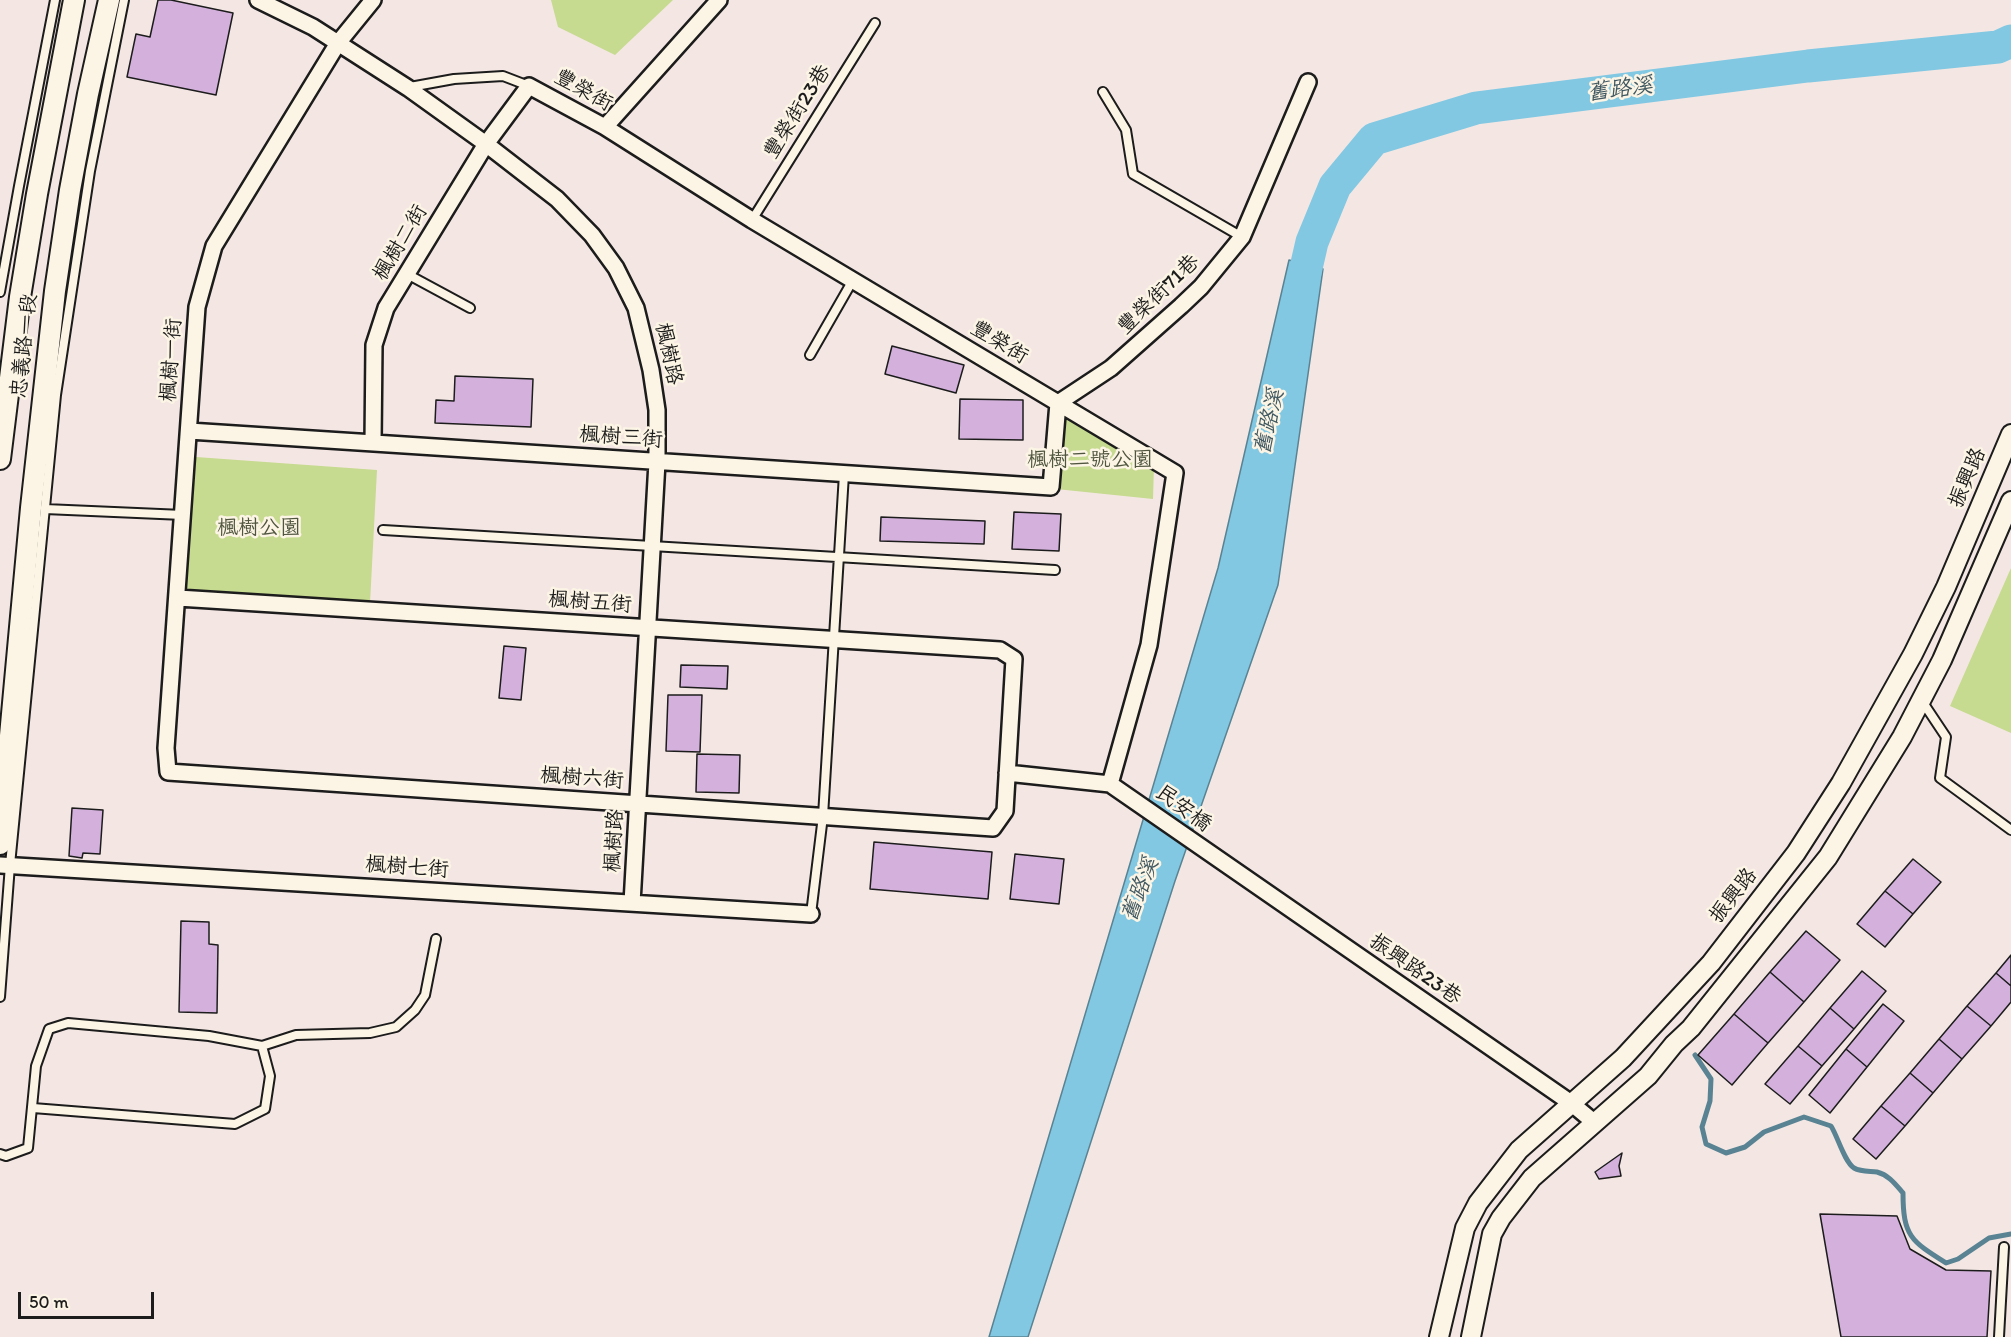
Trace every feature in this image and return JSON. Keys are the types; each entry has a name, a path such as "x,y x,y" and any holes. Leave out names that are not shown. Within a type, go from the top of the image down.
{"main road":[{"name":"忠義路一段","path":"0,459 22,286 74,0"},
{"name":"忠義路一段","path":"0,844 31,501 55,291 84,115 109,0"}],"street":[{"name":"楓樹路","path":"258,0 313,27 408,87 557,199 592,234 616,268 636,308 651,370 657,410 657,462 632,903"},
{"name":"楓樹一街","path":"168,772 166,748 197,307 214,246 338,43 373,0"},
{"path":"605,127 719,0"},
{"name":"豐榮街71巷","path":"1058,403 1111,368 1181,306 1202,287 1242,237 1308,82"},
{"name":"豐榮街","path":"529,86 605,127 752,220 1176,473 1149,645 1110,784"},
{"name":"楓樹二街","path":"373,443 374,345 386,308 486,144 529,86"},
{"name":"楓樹三街","path":"189,431 1051,487 1058,403"},
{"name":"振興路","path":"1439,1337 1465,1228 1478,1203 1518,1150 1623,1058 1711,963 1796,853 1841,783 1913,654 1946,587 2011,434"},
{"path":"1471,1337 1492,1234 1501,1218 1532,1178 1648,1076 1674,1044 1691,1028 1828,857 1902,737 1922,700 1942,660 2011,501"},
{"name":"楓樹五街","path":"178,598 1000,650 1014,659 1007,773"},
{"name":"楓樹六街","path":"168,772 993,828 1005,811 1007,773"},
{"path":"1007,773 1110,784"},
{"name":"民安橋","path":"1110,784 1210,855"},
{"name":"振興路23巷","path":"1210,855 1571,1103 1595,1123"},
{"name":"楓樹七街","path":"5,865 811,914"}],"lane":[{"name":"忠義路一段","path":"0,292 18,186 55,0"},
{"name":"忠義路一段","path":"5,865 56,394 99,117 124,0"},
{"name":"豐榮街23巷","path":"752,220 875,23"},
{"path":"408,87 454,79 503,76 529,86"},
{"path":"1103,92 1126,130 1133,174 1242,237"},
{"path":"407,274 470,308"},
{"path":"810,354 853,280"},
{"path":"811,914 822,816 844,474"},
{"path":"45,509 183,514"},
{"path":"383,530 1055,570"},
{"path":"1922,700 1946,737 1940,778 2011,830"},
{"path":"0,997 5,865"},
{"path":"0,1154 6,1156 28,1148 36,1066 50,1029 68,1023 209,1036 262,1046 296,1035 370,1032 396,1027 415,1010 425,995 436,939"},
{"path":"33,1108 235,1124 265,1109 270,1076 262,1046"},
{"path":"1999,1337 2004,1247"}],"green space":[{"path":"551,0 673,0 615,55 558,27"},
{"name":"楓樹二號公園","path":"1063,405 1154,465 1153,499 1056,489"},
{"name":"楓樹公園","path":"196,457 377,470 370,603 186,591"},
{"path":"2011,568 2011,733 1950,706"}],"water":[{"path":"1289,260 1323,269 1278,585 1175,881 1028,1337 989,1337 1218,568"}],"building":[{"path":"158,0 171,0 233,13 216,95 127,77 136,34 150,37"},
{"path":"892,346 964,365 956,393 885,374"},
{"path":"455,376 533,379 531,427 435,423 436,400 454,401"},
{"path":"960,399 1023,400 1023,440 959,439"},
{"path":"1014,512 1061,514 1059,551 1012,549"},
{"path":"881,517 985,521 984,544 880,541"},
{"path":"504,646 526,648 521,700 499,698"},
{"path":"681,665 728,666 727,689 680,687"},
{"path":"668,695 702,695 700,752 666,751"},
{"path":"697,754 740,755 739,793 696,792"},
{"path":"72,808 103,810 100,854 83,853 82,858 69,856"},
{"path":"874,842 992,852 988,899 870,889"},
{"path":"1015,854 1064,859 1059,904 1010,899"},
{"path":"1913,859 1941,882 1913,914 1885,891"},
{"path":"1885,891 1913,914 1885,947 1857,924"},
{"path":"181,921 209,922 209,944 218,945 217,1013 179,1012"},
{"path":"1806,931 1840,960 1804,1002 1770,972"},
{"path":"2011,955 2011,986 1996,973"},
{"path":"1862,971 1886,991 1854,1029 1830,1008"},
{"path":"1770,972 1804,1002 1768,1043 1734,1014"},
{"path":"1996,973 2011,986 2011,1002 1991,1026 1967,1006"},
{"path":"1883,1004 1904,1021 1867,1067 1846,1049"},
{"path":"1967,1006 1991,1026 1962,1059 1939,1039"},
{"path":"1830,1008 1854,1029 1822,1066 1798,1046"},
{"path":"1734,1014 1768,1043 1732,1085 1698,1055"},
{"path":"1939,1039 1962,1059 1933,1093 1910,1073"},
{"path":"1798,1046 1822,1066 1790,1104 1765,1084"},
{"path":"1846,1049 1867,1067 1830,1113 1809,1095"},
{"path":"1910,1073 1933,1093 1905,1126 1881,1106"},
{"path":"1881,1106 1905,1126 1876,1159 1853,1139"},
{"path":"1622,1153 1619,1166 1621,1176 1599,1179 1595,1172"},
{"path":"1820,1214 1897,1216 1910,1249 1946,1270 1991,1271 1987,1337 1841,1337"}],"waterway":[{"name":"舊路溪","path":"1297,307 1312,242 1335,186 1374,139 1476,108 1808,66 1998,47 2011,41"},
{"path":"1695,1055 1711,1079 1710,1101 1702,1127 1706,1144 1726,1153 1745,1147 1764,1132 1804,1117 1831,1126 1847,1160 1854,1168 1881,1173 1895,1184 1903,1193 1905,1219 1911,1236 1917,1243 1946,1263 1958,1259 1989,1238 2011,1234"}]}
